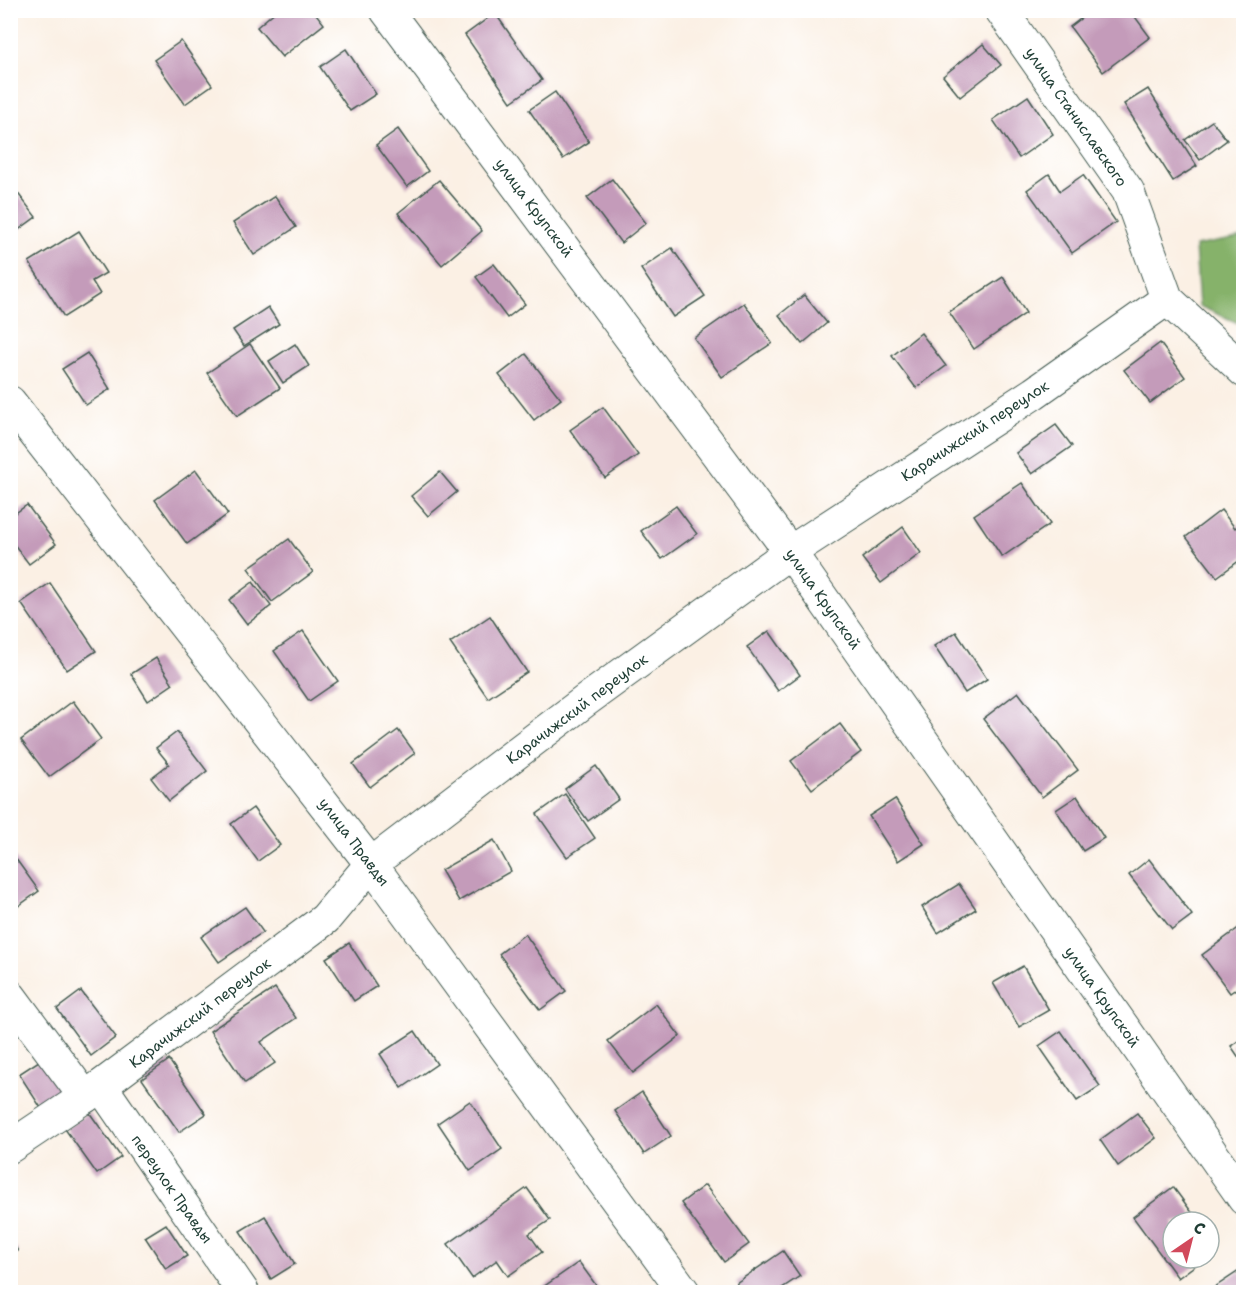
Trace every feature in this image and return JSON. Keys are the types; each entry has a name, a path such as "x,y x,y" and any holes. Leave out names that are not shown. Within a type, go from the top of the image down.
{"street":[{"name":"улица Крупской","path":"386,10 790,552 1244,1199"},
{"name":"улица Станиславского","path":"1001,10 1128,191 1167,299 1244,371"},
{"name":"Карачижский переулок","path":"10,1147 93,1091 325,919 371,864 585,701 790,552 1034,393 1167,299"},
{"name":"улица Правды","path":"10,402 371,864 684,1293"},
{"name":"переулок Правды","path":"10,996 93,1091 243,1293"}],"green space":[{"path":"1244,237 1243,325 1199,306 1195,246"}],"building":[{"path":"277,10 313,10 324,24 282,57 257,27"},
{"path":"1092,10 1130,10 1150,37 1103,72 1070,27"},
{"path":"495,13 542,80 511,102 465,35"},
{"path":"181,41 212,85 185,104 154,60"},
{"path":"983,44 1001,65 960,97 943,76"},
{"path":"346,49 376,94 350,111 320,67"},
{"path":"1148,89 1197,166 1173,181 1124,104"},
{"path":"555,92 589,142 563,159 529,110"},
{"path":"1028,96 1053,134 1019,158 993,120"},
{"path":"1212,121 1227,140 1200,160 1185,140"},
{"path":"398,129 428,171 407,187 376,145"},
{"path":"1049,174 1060,191 1083,175 1116,222 1072,253 1027,190"},
{"path":"612,179 646,223 621,243 587,198"},
{"path":"439,180 482,231 442,265 398,213"},
{"path":"10,183 36,217 10,236"},
{"path":"275,196 296,227 254,255 233,223"},
{"path":"79,231 106,273 92,281 100,294 64,317 29,262"},
{"path":"672,248 705,296 673,317 641,269"},
{"path":"494,264 525,304 507,318 476,277"},
{"path":"1003,277 1026,313 974,349 949,312"},
{"path":"804,295 827,323 802,344 779,315"},
{"path":"744,303 772,343 722,377 694,338"},
{"path":"268,307 279,324 244,346 233,330"},
{"path":"921,333 946,366 916,388 892,356"},
{"path":"1160,343 1185,377 1150,403 1124,370"},
{"path":"250,344 280,388 237,416 207,373"},
{"path":"295,344 309,366 283,383 269,361"},
{"path":"87,353 110,389 86,405 62,369"},
{"path":"526,354 561,399 534,420 499,375"},
{"path":"603,407 638,455 605,478 570,430"},
{"path":"1056,425 1072,446 1032,474 1016,453"},
{"path":"196,470 228,514 187,544 155,500"},
{"path":"440,472 457,492 428,516 411,496"},
{"path":"1022,483 1050,524 1002,557 974,515"},
{"path":"27,505 56,544 29,564 10,539 10,517"},
{"path":"676,506 697,534 662,559 641,531"},
{"path":"1221,510 1235,528 1244,521 1244,557 1217,577 1186,537"},
{"path":"903,527 921,553 881,583 862,558"},
{"path":"289,539 313,572 272,602 248,568"},
{"path":"253,582 271,606 247,624 229,600"},
{"path":"50,583 96,651 67,670 21,603"},
{"path":"490,616 527,672 488,698 450,643"},
{"path":"303,631 338,681 309,701 274,651"},
{"path":"769,631 800,675 778,691 747,647"},
{"path":"956,632 987,679 965,693 934,646"},
{"path":"156,658 173,684 148,701 131,674"},
{"path":"1018,692 1078,770 1042,797 983,719"},
{"path":"73,701 101,739 49,777 21,740"},
{"path":"840,724 861,752 812,789 791,761"},
{"path":"398,730 415,753 370,787 353,764"},
{"path":"177,732 207,771 169,801 151,778 169,764 156,748"},
{"path":"596,766 619,799 588,821 565,789"},
{"path":"565,794 595,838 567,857 537,814"},
{"path":"1077,796 1104,838 1083,851 1056,810"},
{"path":"895,799 924,844 898,861 869,816"},
{"path":"253,808 280,845 258,861 231,824"},
{"path":"494,840 511,871 459,901 441,870"},
{"path":"13,855 39,891 10,912 10,856"},
{"path":"1149,859 1192,915 1172,930 1129,875"},
{"path":"959,884 976,909 938,933 922,907"},
{"path":"245,907 263,932 219,962 201,937"},
{"path":"1244,924 1244,983 1230,993 1202,955"},
{"path":"525,934 566,991 540,1010 499,954"},
{"path":"349,943 377,986 354,1001 326,958"},
{"path":"1023,966 1049,1010 1019,1027 993,983"},
{"path":"275,988 296,1018 261,1042 275,1063 245,1083 210,1031"},
{"path":"81,991 116,1037 91,1056 57,1009"},
{"path":"656,1004 680,1036 633,1073 608,1041"},
{"path":"415,1031 437,1064 402,1088 380,1054"},
{"path":"1061,1031 1100,1086 1077,1101 1039,1046"},
{"path":"1244,1037 1244,1065 1231,1046"},
{"path":"45,1057 68,1090 41,1108 19,1074"},
{"path":"169,1060 206,1114 179,1132 142,1079"},
{"path":"642,1092 671,1136 644,1154 615,1111"},
{"path":"470,1101 502,1149 470,1171 438,1123"},
{"path":"89,1112 121,1157 97,1174 65,1129"},
{"path":"1137,1113 1156,1138 1118,1166 1100,1140"},
{"path":"705,1185 749,1244 724,1262 681,1203"},
{"path":"1173,1187 1190,1210 1161,1210 1161,1255 1133,1217"},
{"path":"527,1188 550,1220 529,1234 542,1252 508,1276 497,1260 472,1278 448,1244"},
{"path":"265,1216 295,1264 271,1279 240,1231"},
{"path":"166,1224 187,1256 166,1269 145,1237"},
{"path":"10,1239 18,1251 10,1256"},
{"path":"783,1251 800,1276 776,1292 742,1292 736,1283"},
{"path":"579,1262 601,1292 536,1292"},
{"path":"1172,1270 1189,1270 1178,1278"},
{"path":"1239,1271 1244,1277 1244,1292 1214,1292 1212,1289"}]}
